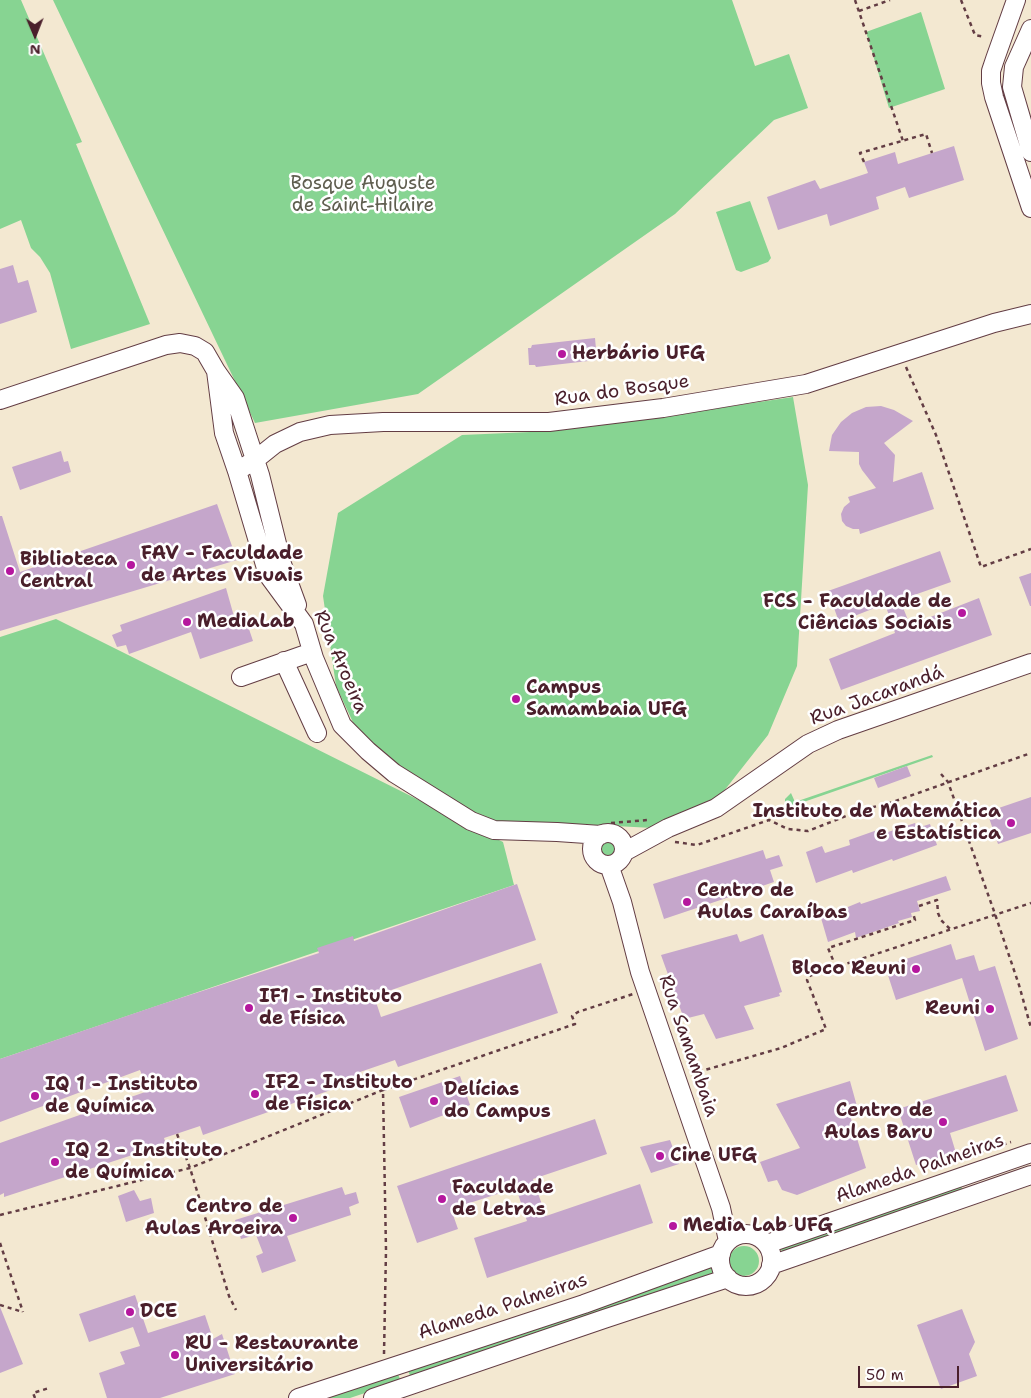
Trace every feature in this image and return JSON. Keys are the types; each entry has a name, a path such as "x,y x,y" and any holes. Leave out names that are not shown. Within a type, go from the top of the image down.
{"street":[{"path":"1016,0 991,71 991,83 1031,208"},
{"path":"1031,29 1014,67 1012,87 1031,152"},
{"name":"Rua do Bosque","path":"994,323 1031,306"},
{"name":"Rua do Bosque","path":"255,460 275,444 300,432 330,425 383,422 549,422 664,408 806,384 994,323 1031,314"},
{"name":"Rua Aroeira","path":"0,400 173,344 180,343 195,346 205,352 216,371 224,433 268,575 304,624 312,652 342,726 394,773 471,821 494,830 604,835"},
{"path":"216,371 235,398 255,460 282,564 304,624"},
{"path":"237,471 255,460"},
{"path":"241,677 312,652"},
{"path":"284,662 318,733"},
{"name":"Rua Jacarandá","path":"670,835 716,808 808,744 838,730 1031,663"},
{"path":"604,835 670,835"},
{"path":"604,835 623,842 624,852 619,861 609,865 599,862 595,858 604,835"},
{"path":"624,852 670,835"},
{"name":"Rua Samambaia","path":"609,865 622,902 640,972 721,1208 724,1247"},
{"name":"Alameda Palmeiras","path":"767,1244 1031,1153"},
{"path":"771,1265 1031,1175"},
{"path":"746,1234 754,1235 767,1244 772,1258 771,1265 763,1278 757,1283 742,1285 728,1278 721,1265 724,1247 738,1235 746,1234"},
{"name":"Alameda Palmeiras","path":"298,1398 584,1304 724,1247"},
{"path":"373,1398 728,1278"}],"path":[{"path":"856,0 858,12 903,141"},
{"path":"858,12 890,0"},
{"path":"961,0 975,35 985,37"},
{"path":"864,162 860,153 926,134 932,152"},
{"path":"906,366 936,436 981,567 1031,549"},
{"path":"670,835 697,845 769,820 788,829 808,831 864,809 887,804 1031,752"},
{"path":"942,774 948,782 995,914 1019,984 1031,1028"},
{"path":"604,835 650,820"},
{"path":"918,906 937,900 938,913 941,920 950,929"},
{"path":"686,1075 781,1048 826,1029 807,980 812,975 1031,903"},
{"path":"836,967 828,948 915,920 913,913"},
{"path":"0,1215 190,1168 383,1090 575,1024 572,1016 578,1012 647,990"},
{"path":"383,1090 386,1250 384,1358"},
{"path":"177,1134 190,1168 229,1296 236,1310"},
{"path":"957,1160 1012,1142"},
{"path":"0,1243 23,1312 0,1305"},
{"path":"35,1398 33,1393 49,1388"}],"green space":[{"path":"0,0 21,0 82,142 76,144 150,324 71,349 50,273 40,257 31,248 21,220 0,229"},
{"name":"Bosque Auguste de Saint-Hilaire","path":"53,0 732,0 755,66 789,54 808,108 774,120 675,214 418,394 255,423"},
{"path":"921,12 945,89 889,108 866,32"},
{"path":"750,201 771,258 768,262 741,272 736,270 716,212"},
{"path":"793,397 808,485 797,666 768,735 720,796 653,828 577,824 503,830 365,748 336,686 323,596 338,513 462,435 553,431"},
{"path":"56,619 503,842 514,885 0,1059 0,637"},
{"path":"932,755 933,757 795,805 799,814 789,814 785,806 785,799 791,793 795,802"},
{"path":"609,838 616,841 619,848 616,855 609,858 602,855 599,848 602,841"},
{"path":"960,1183 963,1191 782,1252 779,1244"},
{"path":"744,1246 755,1250 759,1261 755,1272 744,1276 733,1272 729,1261 733,1250"},
{"path":"713,1263 719,1274 411,1378 407,1368"},
{"path":"396,1370 401,1381 350,1398 317,1398"}],"building":[{"path":"954,146 964,180 909,198 905,187 876,197 879,209 830,226 827,214 778,230 767,197 815,180 820,189 868,173 864,162 895,152 898,164"},
{"path":"13,265 18,283 28,280 37,312 0,324 0,269"},
{"name":"Herbário UFG","path":"595,338 597,360 536,367 535,365 529,365 528,348 531,348 532,345"},
{"path":"881,406 894,410 913,421 884,443 895,455 893,482 922,472 934,509 860,534 859,529 846,526 842,521 841,514 844,507 850,502 848,497 876,488 859,464 859,452 829,451 832,435 841,422 852,413 866,407"},
{"path":"61,451 64,462 68,461 71,472 20,490 12,467"},
{"name":"FAV - Faculdade de Artes Visuais","path":"217,504 237,560 0,631 0,516 2,516 20,572"},
{"name":"FCS - Faculdade de Ciências Sociais","path":"940,551 951,582 900,600 910,625 979,598 992,635 841,690 829,659 895,633 885,604 839,622 828,591"},
{"path":"1031,573 1031,606 1030,606 1019,577"},
{"name":"MediaLab","path":"226,588 235,620 245,617 253,641 200,659 191,632 129,654 126,645 117,647 112,635 122,631 120,625"},
{"path":"907,766 911,776 878,788 874,778"},
{"name":"Instituto de Matemática e Estatística","path":"1031,797 1031,833 998,844 987,812"},
{"path":"915,823 917,828 930,824 937,845 893,861 892,859 853,873 852,870 816,883 806,852 822,846 825,853 850,845 849,840 883,828 885,833"},
{"name":"Centro de Aulas Caraíbas","path":"763,850 766,859 779,855 783,866 770,870 774,882 664,919 653,884"},
{"path":"946,876 951,890 917,901 920,911 911,913 912,917 856,938 855,932 828,942 821,918 860,902 861,904"},
{"path":"517,884 536,940 374,996 381,1017 541,963 558,1013 398,1067 395,1060 360,1072 362,1079 203,1135 200,1126 164,1138 166,1144 4,1197 4,1193 0,1195 0,1143 148,1091 140,1070 0,1122 0,1059 319,953 317,948 353,936 354,941"},
{"path":"737,934 740,942 763,934 782,992 779,993 780,996 744,1006 754,1029 716,1039 704,1014 684,1019 661,955"},
{"path":"951,944 956,960 974,955 979,971 995,966 1018,1039 985,1051 962,978 896,1000 885,966"},
{"name":"Centro de Aulas Baru","path":"1006,1075 1018,1111 950,1133 956,1153 916,1165 898,1109"},
{"name":"Delícias do Campus","path":"460,1076 470,1105 410,1128 399,1097"},
{"path":"850,1081 858,1110 849,1112 866,1168 797,1195 782,1190 777,1180 768,1182 760,1162 800,1148 776,1104"},
{"name":"Faculdade de Letras","path":"595,1119 607,1154 533,1179 546,1216 640,1184 653,1223 487,1278 474,1238 527,1221 516,1188 451,1209 458,1229 417,1243 397,1186"},
{"name":"Cine UFG","path":"670,1140 679,1164 651,1173 640,1147"},
{"name":"Centro de Aulas Aroeira","path":"342,1187 345,1195 356,1192 359,1203 349,1207 351,1215 287,1236 296,1261 262,1273 256,1256 263,1253 256,1235 241,1239 235,1220"},
{"path":"134,1190 140,1201 151,1198 154,1213 126,1222 118,1196"},
{"name":"RU - Restaurante Universitário","path":"135,1295 148,1333 205,1315 213,1339 222,1334 235,1374 160,1398 107,1398 99,1373 125,1364 120,1352 140,1346 133,1327 89,1342 79,1314"},
{"path":"0,1307 23,1364 0,1373"},
{"path":"962,1309 975,1342 969,1354 977,1376 941,1389 917,1325"}],"place":[{"name":"Herbário UFG","path":"562,354"},
{"name":"FAV - Faculdade de Artes Visuais","path":"131,565"},
{"name":"Biblioteca Central","path":"10,571"},
{"name":"FCS - Faculdade de Ciências Sociais","path":"962,613"},
{"name":"MediaLab","path":"187,622"},
{"name":"Campus Samambaia UFG","path":"516,699"},
{"name":"Instituto de Matemática e Estatística","path":"1011,823"},
{"name":"Centro de Aulas Caraíbas","path":"687,902"},
{"name":"Bloco Reuni","path":"916,969"},
{"name":"IF1 - Instituto de Física","path":"249,1008"},
{"name":"Reuni","path":"990,1009"},
{"name":"IF2 - Instituto de Física","path":"255,1094"},
{"name":"IQ 1 - Instituto de Química","path":"35,1096"},
{"name":"Delícias do Campus","path":"434,1101"},
{"name":"Centro de Aulas Baru","path":"943,1122"},
{"name":"Cine UFG","path":"660,1156"},
{"name":"IQ 2 - Instituto de Química","path":"55,1162"},
{"name":"Faculdade de Letras","path":"442,1199"},
{"name":"Centro de Aulas Aroeira","path":"293,1218"},
{"name":"Media Lab UFG","path":"673,1226"},
{"name":"DCE","path":"130,1312"},
{"name":"RU - Restaurante Universitário","path":"175,1355"}]}
